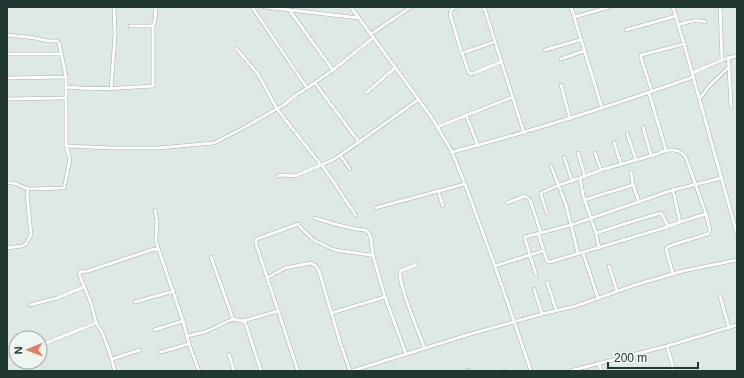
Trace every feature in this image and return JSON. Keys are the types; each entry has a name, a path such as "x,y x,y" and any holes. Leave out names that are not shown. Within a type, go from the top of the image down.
{"street":[{"path":"111,89 115,36 114,7"},
{"path":"66,87 111,89 153,86 153,26 156,7"},
{"path":"252,7 307,88"},
{"path":"264,7 359,18"},
{"path":"352,7 396,67 437,127 452,152 495,266 531,371"},
{"path":"66,146 158,148 214,143 285,104 333,70 372,35 411,7"},
{"path":"457,7 452,9 450,14 469,73 471,74 501,62"},
{"path":"484,7 524,133"},
{"path":"571,7 602,108"},
{"path":"574,17 610,7"},
{"path":"673,7 737,234"},
{"path":"720,7 722,60"},
{"path":"290,10 333,70"},
{"path":"626,30 676,16"},
{"path":"678,25 688,21 698,20 705,22"},
{"path":"130,26 153,26"},
{"path":"7,35 57,41 59,43 66,77 66,146 70,159 64,188 28,189 15,182 7,183"},
{"path":"545,50 580,40"},
{"path":"462,53 494,42"},
{"path":"666,150 641,58 642,55 684,44"},
{"path":"236,48 258,74 277,109 329,175 356,216"},
{"path":"560,58 584,51"},
{"path":"7,54 61,54"},
{"path":"452,152 478,146 570,119 650,92 693,75 728,57 737,56"},
{"path":"728,57 731,107"},
{"path":"366,93 396,67"},
{"path":"699,98 729,67"},
{"path":"7,78 66,77"},
{"path":"315,82 359,142"},
{"path":"561,85 570,119"},
{"path":"437,127 513,97"},
{"path":"7,99 66,98"},
{"path":"278,176 294,176 333,160 418,99"},
{"path":"466,116 478,146"},
{"path":"643,127 651,155"},
{"path":"628,133 636,160"},
{"path":"614,142 621,164"},
{"path":"547,213 541,193 601,170 666,150 680,151 684,153 686,158 706,214 710,230 708,234 667,247 666,249 673,274"},
{"path":"578,153 585,176"},
{"path":"595,153 601,170"},
{"path":"340,155 350,169"},
{"path":"564,157 572,181"},
{"path":"552,166 566,205 578,254"},
{"path":"631,172 633,185 639,202"},
{"path":"580,178 584,200 596,233 599,248"},
{"path":"536,275 524,238 525,237 571,226 673,190 722,178"},
{"path":"375,208 465,184"},
{"path":"584,200 633,185"},
{"path":"7,248 26,244 31,235 27,194 28,189"},
{"path":"673,190 680,222"},
{"path":"438,191 443,206"},
{"path":"507,202 525,196 530,200 543,251 547,261 549,262 583,253 706,214"},
{"path":"155,210 157,222 156,242 174,291 189,344 199,371"},
{"path":"596,233 661,214 668,226"},
{"path":"315,218 338,225 365,230 370,234 372,256 406,354"},
{"path":"298,371 256,244 256,240 298,224 315,240 335,250 372,256"},
{"path":"115,371 102,332 96,323 91,303 79,274 80,272 88,271 154,249 159,250"},
{"path":"495,266 543,251"},
{"path":"583,253 598,298"},
{"path":"211,257 233,319"},
{"path":"267,278 285,268 311,263 316,266 319,271 340,342 351,371 514,322 576,306 617,291 683,271 737,260"},
{"path":"416,265 400,271 400,274 408,304 425,348"},
{"path":"609,266 617,291"},
{"path":"547,282 556,310"},
{"path":"30,305 57,298 84,287"},
{"path":"534,289 542,314"},
{"path":"135,302 174,291"},
{"path":"720,296 729,328"},
{"path":"331,313 385,297"},
{"path":"187,336 205,332 233,319 243,321 278,311"},
{"path":"154,330 183,321"},
{"path":"243,321 245,322 261,371"},
{"path":"48,342 96,323"},
{"path":"570,371 667,346 737,325"},
{"path":"161,352 189,344"},
{"path":"667,346 674,371"},
{"path":"112,359 140,350"},
{"path":"229,354 234,371"},
{"path":"599,364 601,371"}]}
